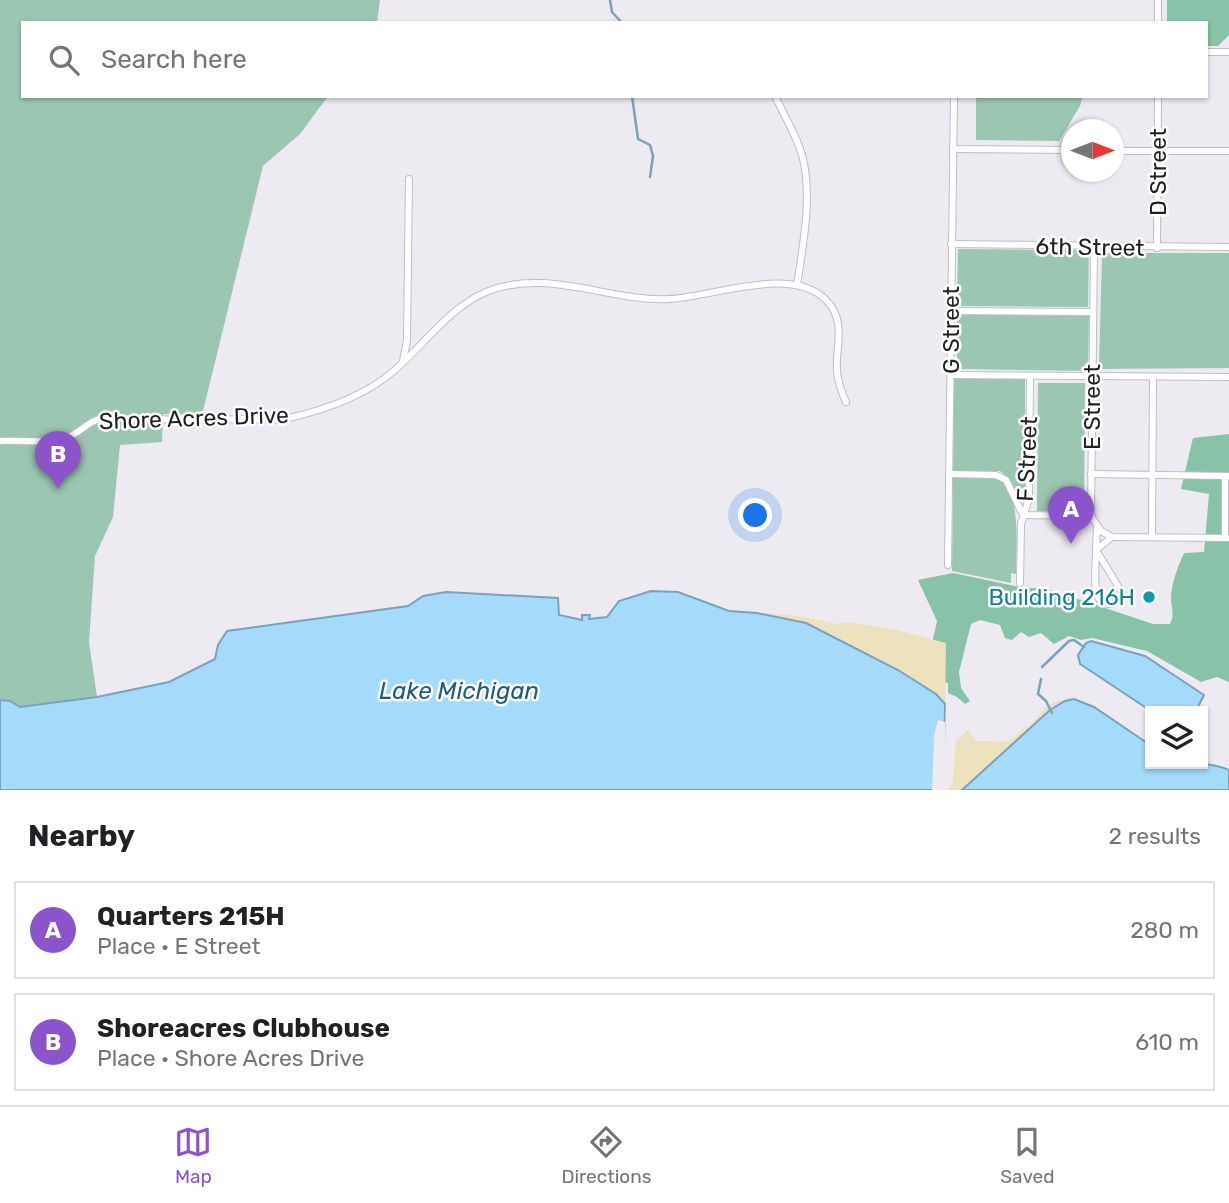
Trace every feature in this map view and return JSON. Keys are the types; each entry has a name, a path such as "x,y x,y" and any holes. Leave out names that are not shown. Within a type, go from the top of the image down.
{"street":[{"path":"1158,0 1158,21"},
{"path":"1208,52 1229,52"},
{"path":"776,98 802,154 805,171 804,228 797,285"},
{"name":"G Street","path":"948,565 954,98"},
{"name":"D Street","path":"1157,248 1158,98"},
{"path":"953,149 1061,150"},
{"path":"1124,151 1229,151"},
{"path":"403,363 407,340 409,179"},
{"name":"6th Street","path":"951,244 1229,247"},
{"name":"E Street","path":"1091,516 1094,247"},
{"name":"Shore Acres Drive","path":"0,441 57,440 68,437 94,419 288,418 329,406 368,390 403,363 466,304 486,292 507,286 531,284 573,286 656,300 764,285 806,286 829,303 836,315 839,340 837,376 846,402"},
{"path":"951,311 1093,312"},
{"path":"951,375 1229,377"},
{"name":"F Street","path":"1020,583 1023,515 1029,498 1030,376"},
{"path":"1153,377 1153,537"},
{"path":"949,474 996,475 1006,480 1023,515 1091,516 1105,534 1112,537 1227,538 1227,476 1091,474"},
{"path":"1096,550 1121,591 1120,599 1111,605 1103,602 1096,593 1096,550 1097,525"},
{"path":"1096,550 1112,537"}],"green space":[{"path":"0,0 380,0 377,21 21,21 21,98 327,98 300,134 263,166 202,415 163,414 162,442 120,445 113,517 95,556 89,642 97,697 20,707 10,701 0,700"},
{"path":"1167,0 1229,0 1229,35 1218,46 1208,46 1208,21 1167,21"},
{"path":"976,98 1082,98 1072,119 1061,119 1059,141 976,140"},
{"path":"958,249 1089,250 1088,307 957,306"},
{"path":"1102,253 1229,253 1229,368 1102,369 1099,366"},
{"path":"957,314 1089,316 1088,371 957,369"},
{"path":"954,378 1025,378 1025,494 1017,494 1010,479 1000,471 953,471"},
{"path":"1038,383 1085,383 1084,511 1037,511"},
{"path":"1229,434 1229,682 1217,677 1201,682 1147,651 1092,638 1081,640 1069,636 1054,644 1041,633 1029,637 1021,632 1012,640 1005,638 1000,625 980,620 971,624 959,672 961,688 970,701 965,704 948,693 948,683 924,680 937,621 918,580 953,573 1024,588 1045,588 1153,624 1170,624 1173,614 1173,585 1184,553 1204,552 1209,494 1181,489 1193,438"},
{"path":"987,477 998,479 1006,485 1014,507 1017,537 1016,574 1011,573 1011,583 952,571 953,478"}],"sand":[{"path":"651,591 678,592 729,611 793,615 837,624 849,622 893,629 946,643 945,723"},
{"path":"1069,698 1075,699 1005,790 947,790 953,782 956,740 968,730 976,741 995,743 1013,739 1030,726 1045,708"}],"water":[{"name":"Lake Michigan","path":"651,591 678,592 729,611 757,613 806,623 898,670 936,694 945,704 944,790 0,790 0,700 10,701 20,707 97,697 169,682 215,659 218,645 227,631 408,606 423,596 446,592 558,598 559,615 582,620 582,615 590,615 589,619 607,617 619,601"},
{"path":"1091,641 1145,656 1204,695 1198,706 1145,707 1080,664 1078,655 1086,643"},
{"path":"1074,699 1094,707 1145,742 1145,769 1208,769 1208,765 1220,767 1229,770 1229,790 962,790 1050,710"}],"pier":[{"path":"945,699 947,790 932,790 934,736 938,720 945,722"}],"waterway":[{"path":"610,0 612,12 620,21"},
{"path":"632,98 638,139 650,145 653,156 650,177"},
{"path":"1042,667 1069,641 1074,640 1084,647"},
{"path":"1041,679 1038,694 1046,701 1052,713"}],"place":[{"name":"Shoreacres Clubhouse","path":"58,489"},
{"name":"Quarters 215H","path":"1071,544"},
{"name":"Building 216H","path":"1149,597"}]}
